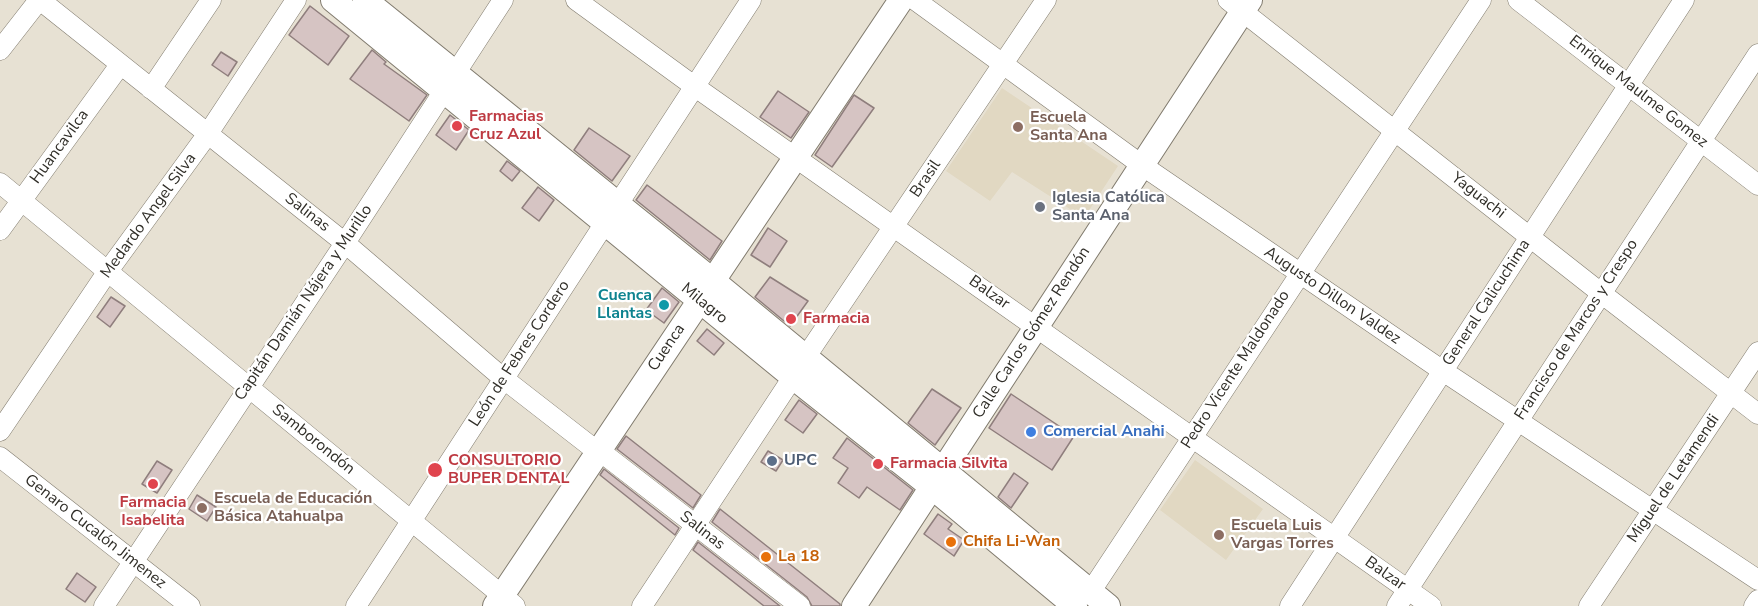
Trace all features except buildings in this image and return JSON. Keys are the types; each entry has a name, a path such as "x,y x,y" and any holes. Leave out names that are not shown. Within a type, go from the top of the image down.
{"main road":[{"path":"333,0 449,81 612,214"},
{"path":"365,0 449,81"},
{"name":"Cuenca","path":"504,603 705,290 901,0"},
{"name":"Calle Carlos Gómez Rendón","path":"854,606 1143,166 1240,4"},
{"name":"Milagro","path":"612,214 1091,601"}],"street":[{"path":"0,50 40,0"},
{"name":"Salinas","path":"40,0 345,243 504,379 800,606"},
{"path":"151,89 211,0"},
{"name":"Medardo Angel Silva","path":"0,431 108,271 207,135 296,0"},
{"name":"Capitán Damián Nájera y Murillo","path":"104,606 503,0"},
{"name":"Balzar","path":"576,0 694,86 1334,538 1402,598 1431,606"},
{"name":"León de Febres Cordero","path":"356,606 750,0"},
{"name":"Augusto Dillon Valdez","path":"915,0 1143,166 1443,371 1758,580"},
{"name":"Brasil","path":"642,606 799,367 1046,0"},
{"name":"Pedro Vicente Maldonado","path":"1091,601 1192,437 1481,0"},
{"name":"Enrique Maulme Gomez","path":"1518,0 1758,185"},
{"name":"General Calicuchima","path":"1290,606 1684,0"},
{"name":"Yaguachi","path":"1240,4 1395,131 1758,414"},
{"name":"Francisco de Marcos y Crespo","path":"1402,598 1758,54"},
{"name":"Huancavilca","path":"0,230 120,64"},
{"name":"Samborondón","path":"0,183 412,521 504,603"},
{"name":"Miguel de Letamendi","path":"1589,606 1758,352"},
{"name":"Genaro Cucalón Jimenez","path":"0,457 190,606"},
{"path":"1754,606 1758,600"}],"shaded area":[{"name":"Escuela Santa Ana","path":"1002,88 1118,166 1084,218 1012,172 990,201 946,171"},
{"name":"Escuela Luis Vargas Torres","path":"1195,460 1263,509 1226,560 1160,510"}],"place":[{"name":"Farmacias Cruz Azul","path":"457,126"},
{"name":"Escuela Santa Ana","path":"1018,127"},
{"name":"Iglesia Católica Santa Ana","path":"1040,207"},
{"name":"Cuenca Llantas","path":"664,305"},
{"name":"Farmacia","path":"791,319"},
{"name":"Comercial Anahi","path":"1031,432"},
{"name":"UPC","path":"772,461"},
{"name":"Farmacia Silvita","path":"878,464"},
{"name":"CONSULTORIO BUPER DENTAL","path":"435,470"},
{"name":"Farmacia Isabelita","path":"153,484"},
{"name":"Escuela de Educación Básica Atahualpa","path":"202,508"},
{"name":"Escuela Luis Vargas Torres","path":"1219,535"},
{"name":"Chifa Li-Wan","path":"951,542"},
{"name":"La 18","path":"766,557"}]}
